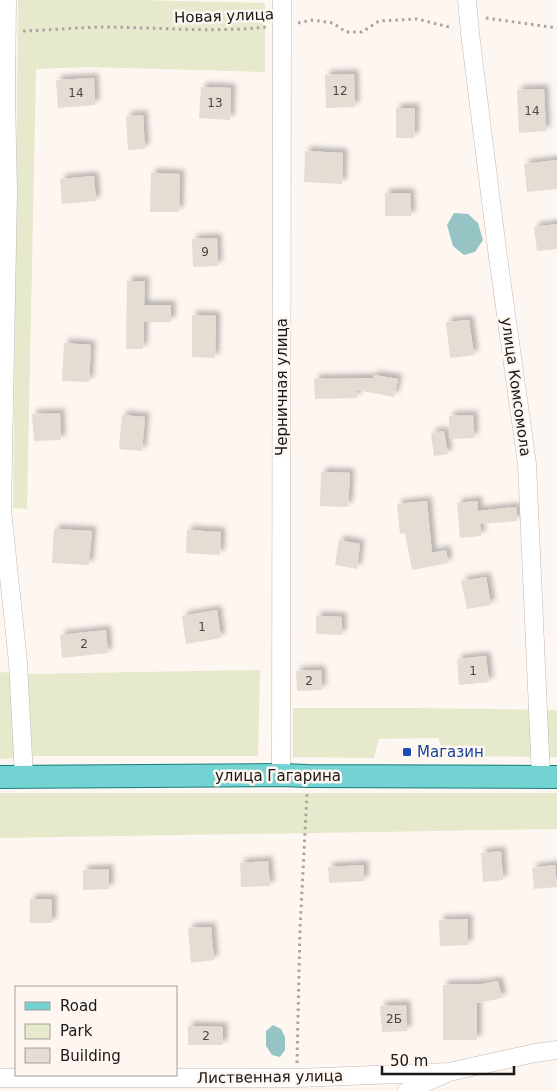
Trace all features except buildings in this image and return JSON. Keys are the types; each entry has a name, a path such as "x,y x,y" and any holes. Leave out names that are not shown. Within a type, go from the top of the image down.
{"main road":[{"name":"улица Гагарина","path":"0,777 281,775 549,777"}],"street":[{"path":"7,0 8,192 2,510 18,662 24,777"},
{"name":"Черничная улица","path":"281,775 282,0"},
{"name":"улица Комсомола","path":"468,8 498,258 527,464 549,777"},
{"path":"407,1091 449,1072 557,1050"},
{"name":"Лиственная улица","path":"0,1078 297,1078 449,1072"}],"path":[{"path":"468,8 557,28"},
{"name":"Новая улица","path":"7,32 100,28 238,30 312,20 333,23 346,32 362,32 379,22 417,19 470,33"},
{"path":"297,1078 300,929 308,776"}],"green space":[{"path":"18,0 265,3 265,72 88,67 36,69 27,509 13,508"},
{"path":"260,670 258,756 30,756 25,674"},
{"path":"0,672 12,673 17,758 0,759"},
{"path":"293,708 557,710 557,757 445,756 438,738 379,739 374,758 293,757"},
{"path":"0,793 557,793 557,829 0,838"}],"water":[{"path":"454,213 468,214 478,223 483,240 475,252 464,255 453,246 447,225"},
{"path":"273,1025 281,1029 285,1037 285,1050 280,1057 272,1055 266,1046 266,1031"}],"place":[{"name":"Магазин","path":"407,752"}]}
